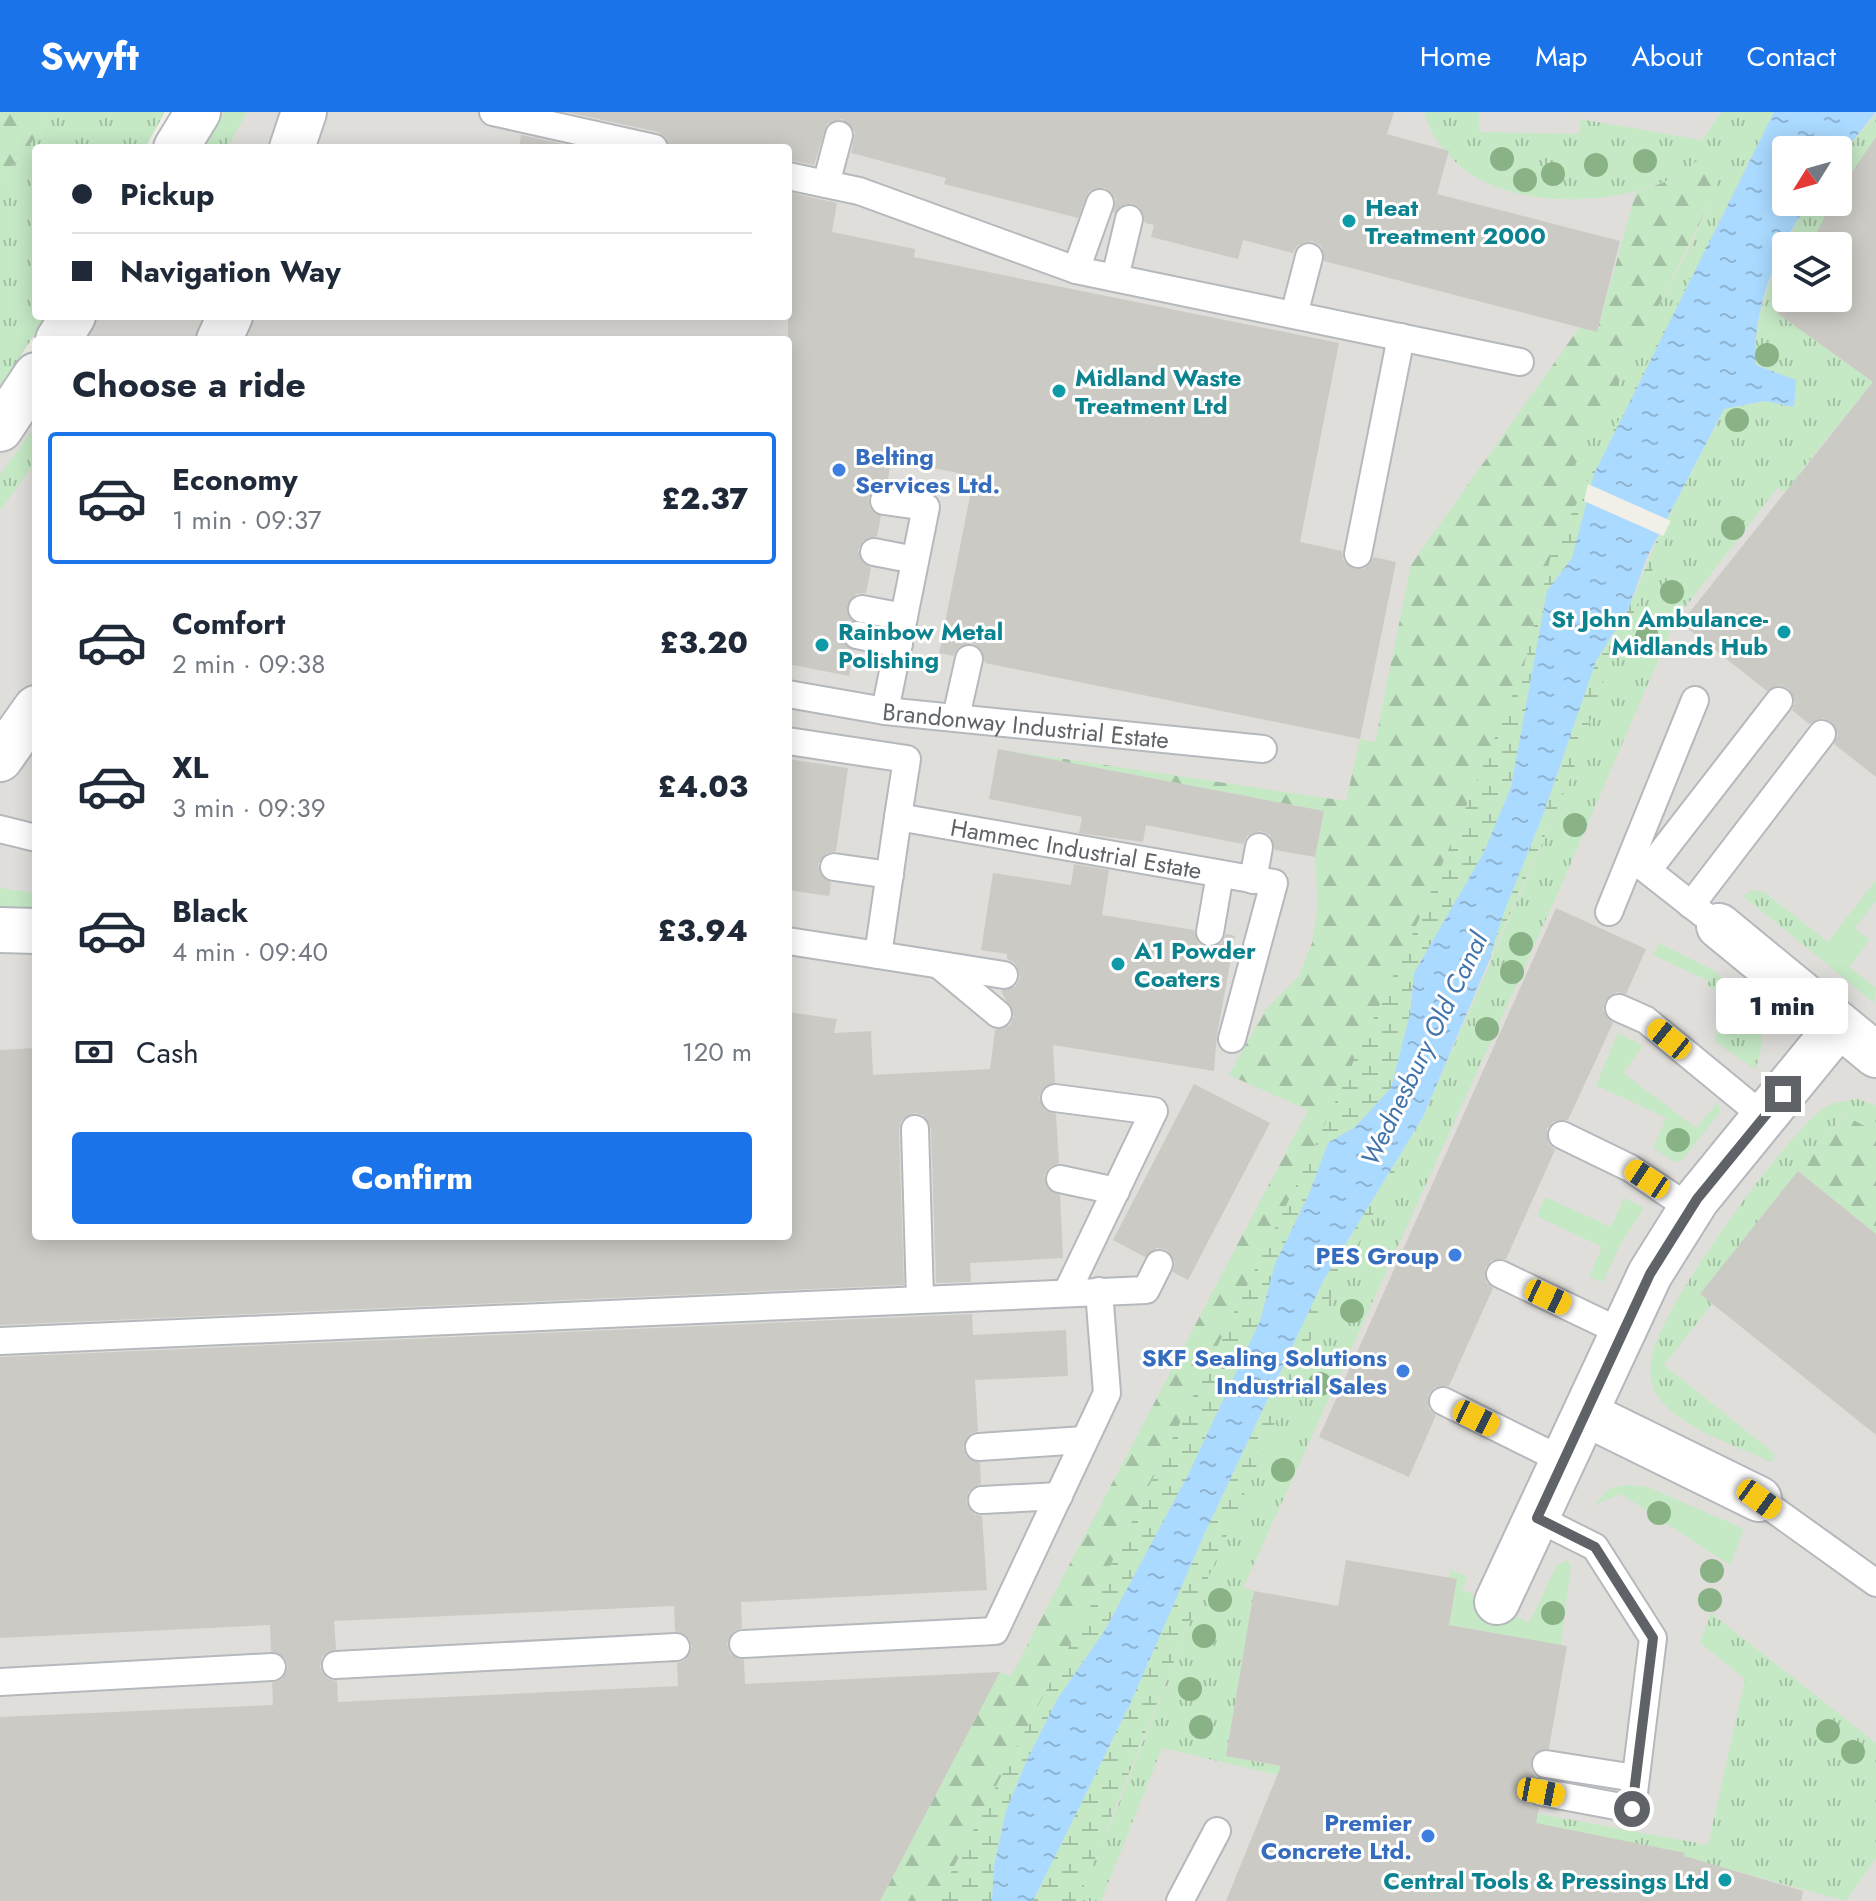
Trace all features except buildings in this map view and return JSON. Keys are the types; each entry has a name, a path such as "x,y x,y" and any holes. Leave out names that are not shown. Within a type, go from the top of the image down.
{"street":[{"path":"178,144 198,112"},
{"path":"0,429 32,381"},
{"path":"0,759 32,714"},
{"path":"1705,915 1876,1055"},
{"path":"0,930 32,931"},
{"path":"1497,1602 1650,1274 1691,1209 1839,1025"},
{"path":"1586,1414 1759,1499"}],"lane":[{"path":"493,112 636,144"},
{"path":"826,184 839,135"},
{"path":"792,177 859,191 1076,270 1520,362"},
{"path":"1076,270 1100,203"},
{"path":"1115,278 1129,219"},
{"path":"1294,315 1309,257"},
{"path":"1358,554 1401,337"},
{"path":"884,501 926,507 885,711"},
{"path":"874,552 915,560"},
{"path":"899,644 860,622 904,617"},
{"path":"956,717 969,659"},
{"name":"Brandonway Industrial Estate","path":"792,695 885,711 1263,749"},
{"path":"1640,864 1695,700"},
{"path":"1609,912 1640,864 1779,701"},
{"path":"1640,864 1705,915 1822,734"},
{"path":"792,742 907,759 878,955"},
{"name":"Hammec Industrial Estate","path":"898,817 1115,846 1253,880"},
{"path":"0,829 32,837"},
{"path":"1232,1039 1274,883 1253,880 1259,847"},
{"path":"834,867 890,875"},
{"path":"1210,932 1220,874"},
{"path":"792,942 1004,975"},
{"path":"938,964 998,1014"},
{"path":"1619,1008 1646,1020 1764,1117"},
{"path":"1055,1098 1154,1111 1067,1292"},
{"path":"915,1129 920,1298"},
{"path":"1562,1135 1630,1168 1691,1209"},
{"path":"1060,1179 1116,1191"},
{"path":"0,1341 1146,1290 1159,1264"},
{"path":"1500,1274 1623,1333"},
{"path":"743,1644 995,1631 1107,1393 1099,1291"},
{"path":"1443,1401 1564,1461"},
{"path":"979,1447 1084,1440"},
{"path":"982,1500 1059,1496"},
{"path":"1759,1499 1876,1583"},
{"path":"1537,1518 1595,1547 1653,1638 1632,1809 1541,1792"},
{"path":"336,1665 676,1647"},
{"path":"0,1682 272,1667"},
{"path":"1546,1764 1635,1778"},
{"path":"1180,1901 1217,1831"}],"shaded area":[{"path":"198,112 1876,112 1876,1901 0,1901 0,429 32,381 32,1240 792,1240 792,336 60,336 70,320 792,320 792,144 178,144"}],"green space":[{"path":"0,112 49,112 40,132 0,181"},
{"path":"49,112 165,112 147,144 32,144 32,320 44,320 0,387 0,181 40,132"},
{"path":"224,112 247,112 229,144 206,144"},
{"path":"1424,112 1479,112 1479,132 1580,134 1580,119 1702,140 1721,112 1774,112 1580,499 1562,487 1690,247 1713,196 1717,179 1690,169 1658,184 1620,194 1580,199 1540,198 1502,189 1468,172 1441,147"},
{"path":"1876,115 1876,137 1860,160 1869,167 1852,191 1852,143"},
{"path":"1701,156 1717,179 1713,196 1644,335 1562,487 1580,499 1552,552 1524,667 1423,911 1308,1161 1093,1601 936,1901 880,1901 1000,1672 1011,1676 1308,1110 1229,1075 1265,1010 1299,976 1312,943 1318,906 1315,857 1324,811 998,749 1346,801 1360,739 1375,742 1411,565 1579,328 1597,332 1636,192 1679,175"},
{"path":"1725,209 1584,519 1572,558 1547,591 1511,787 1484,852 1414,973 1410,1014 1391,1088 1355,1127 1328,1143 1309,1194 1275,1264 1260,1321 1188,1475 1105,1630 1058,1698 1026,1762 1006,1811 994,1866 992,1901 936,1901 1093,1601 1308,1161 1423,911 1524,667 1552,552"},
{"path":"1800,216 1835,216 1824,232 1793,232"},
{"path":"1772,278 1772,312 1777,312 1873,382 1799,473 1876,534 1876,564 1778,487 1676,619 1557,895 1243,1588 1254,1591 1226,1756 1708,1845 1745,1679 1700,1643 1711,1613 1876,1743 1876,1858 1846,1901 1692,1859 1665,1901 1684,1853 1425,1801 1363,1795 1162,1748 1101,1901 1075,1901 1116,1811 1194,1611 1320,1318 1423,1117 1571,777 1603,682 1666,537 1659,535 1724,409 1764,401 1794,407 1796,380 1756,365 1758,324"},
{"path":"32,431 32,467 0,511 0,475"},
{"path":"1659,535 1667,537 1603,682 1571,777 1488,963 1596,661 1628,610"},
{"path":"1876,880 1876,901 1855,928 1870,940 1849,967 1876,988 1874,1003 1817,956"},
{"path":"0,888 32,892 32,909 0,910"},
{"path":"1752,890 1764,892 1828,942 1817,956 1743,896"},
{"path":"1659,943 1713,970 1709,981 1653,955"},
{"path":"1713,970 1745,1003 1759,1026 1760,1053 1755,1069 1714,1041 1731,1004 1716,997 1718,991 1707,986"},
{"path":"1618,1033 1643,1046 1623,1073 1696,1128 1718,1102 1720,1112 1682,1160 1675,1162 1653,1148 1666,1118 1596,1085"},
{"path":"1857,1099 1876,1105 1876,1132 1843,1115 1701,1294 1712,1304 1664,1365 1775,1454 1772,1462 1709,1435 1678,1417 1655,1391 1651,1360 1675,1304 1698,1267 1779,1155 1822,1109 1834,1103"},
{"path":"1844,1115 1876,1132 1876,1234 1798,1171"},
{"path":"1423,1117 1320,1318 1194,1611 1081,1893 1075,1901 1033,1901 1130,1704 1204,1535 1323,1281"},
{"path":"1545,1197 1611,1227 1624,1198 1644,1208 1620,1245 1603,1282 1589,1277 1602,1247 1537,1216"},
{"path":"1624,1485 1648,1487 1744,1529 1730,1565 1621,1494 1594,1505 1609,1489"},
{"path":"1568,1560 1571,1566 1561,1645 1449,1625 1449,1569 1467,1577 1462,1589 1529,1623 1557,1565"}],"water":[{"name":"Wednesbury Old Canal","path":"1774,112 1876,112 1852,142 1852,136 1772,136 1772,216 1800,216 1791,232 1772,232 1772,272 1758,323 1756,365 1796,380 1794,407 1764,401 1724,409 1647,557 1628,610 1596,661 1488,963 1423,1117 1323,1281 1204,1535 1130,1704 1033,1901 992,1901 994,1866 1006,1811 1026,1762 1058,1698 1105,1630 1188,1475 1260,1321 1275,1264 1309,1194 1328,1143 1355,1127 1391,1088 1410,1014 1414,973 1484,852 1511,787 1547,591 1572,558 1594,474"}],"pier":[{"path":"1588,484 1671,521 1663,536 1584,501"}],"place":[{"name":"Heat Treatment 2000","path":"1349,221"},
{"name":"Midland Waste Treatment Ltd","path":"1059,391"},
{"name":"Belting Services Ltd.","path":"839,470"},
{"name":"St John Ambulance- Midlands Hub","path":"1784,632"},
{"name":"Rainbow Metal Polishing","path":"822,645"},
{"name":"A1 Powder Coaters","path":"1118,964"},
{"name":"PES Group","path":"1455,1255"},
{"name":"SKF Sealing Solutions Industrial Sales","path":"1403,1371"},
{"name":"Premier Concrete Ltd.","path":"1428,1836"},
{"name":"Central Tools & Pressings Ltd","path":"1725,1880"}],"route":[{"path":"1632,1809 1653,1638 1595,1547 1537,1518 1650,1274 1697,1199 1783,1094"}]}
